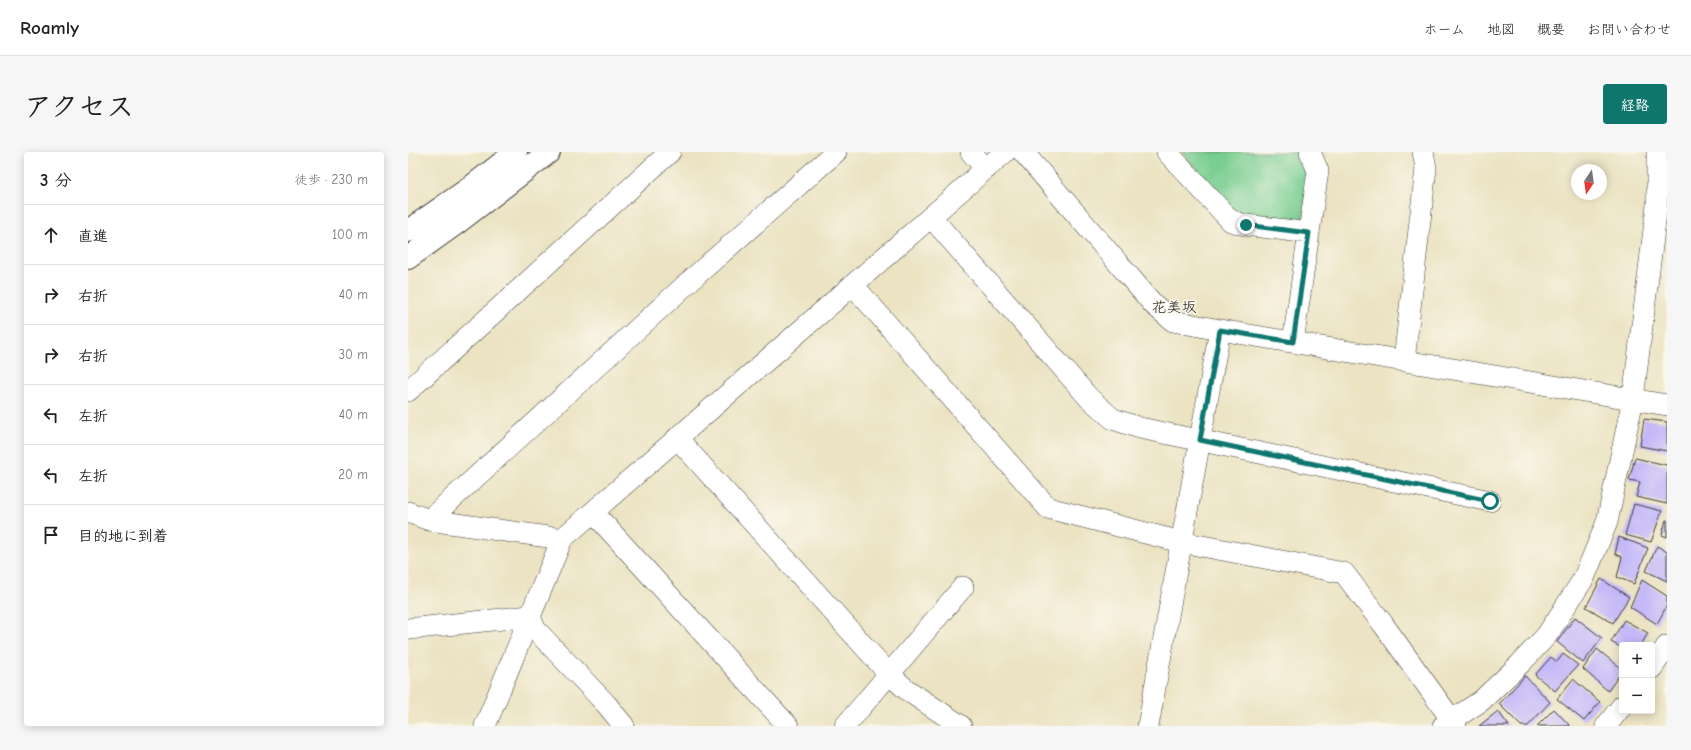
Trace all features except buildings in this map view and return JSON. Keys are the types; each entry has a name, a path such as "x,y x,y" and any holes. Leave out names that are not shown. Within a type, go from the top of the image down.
{"street":[{"path":"408,231 516,152"},
{"path":"408,258 457,223 549,152"},
{"path":"408,391 670,152"},
{"path":"429,520 686,284 836,152"},
{"path":"971,152 986,169"},
{"path":"486,726 562,539 1005,152"},
{"path":"1023,152 1153,304 1173,321 1667,405"},
{"path":"1167,152 1231,221 1246,225 1309,233"},
{"path":"1293,342 1318,171 1310,152"},
{"path":"1404,361 1426,168 1423,152"},
{"path":"853,285 1048,508 1181,542 1344,573 1383,624 1450,724 1481,701 1521,663 1547,634 1584,578 1607,522 1634,399 1657,206 1657,152"},
{"path":"931,217 1089,398 1113,419 1140,428 1490,501"},
{"path":"1148,726 1220,330"},
{"path":"677,438 889,674 907,690 960,726"},
{"path":"408,512 429,520 562,539"},
{"path":"593,512 788,726"},
{"path":"845,726 963,587"},
{"path":"408,628 530,616"},
{"path":"530,616 535,629 607,705 624,726"},
{"path":"1655,664 1667,646"},
{"path":"1606,726 1619,710"}],"green space":[{"path":"1182,152 1298,152 1307,169 1307,189 1303,217 1296,222 1243,215 1230,209"}],"district":[{"name":"花美坂","path":"1174,307"}],"route":[{"path":"1246,225 1309,233 1293,342 1220,330 1200,440 1490,501"}]}
